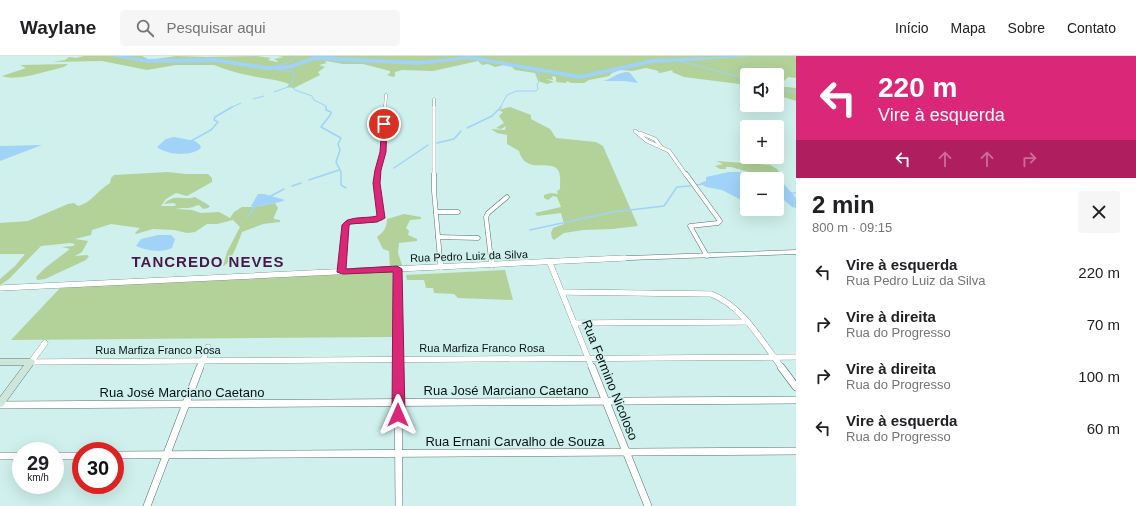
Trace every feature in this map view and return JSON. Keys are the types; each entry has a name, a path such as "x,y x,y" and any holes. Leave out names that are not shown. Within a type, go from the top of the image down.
{"street":[{"path":"342,272 345,226 348,222 377,220 381,218 377,183 378,170 383,152 386,95"},
{"path":"434,99 434,191 441,267"},
{"path":"661,147 654,138 635,131 647,141 669,151 720,221 718,223 690,226 707,256"},
{"path":"492,265 486,217 488,213 507,197"},
{"path":"436,212 458,212"},
{"path":"438,237 478,238"},
{"name":"Rua Pedro Luiz da Silva","path":"0,288 796,252"},
{"name":"Rua Fermino Nicoloso","path":"550,263 648,506"},
{"path":"397,269 399,506"},
{"path":"562,292 711,294 722,298 734,307 747,322 796,387"},
{"path":"574,323 747,322"},
{"path":"0,405 45,343"},
{"path":"147,506 208,347"},
{"name":"Rua Marfiza Franco Rosa","path":"0,362 796,357"},
{"name":"Rua José Marciano Caetano","path":"0,405 796,400"},
{"name":"Rua Ernani Carvalho de Souza","path":"124,455 796,452"},
{"path":"0,456 12,456"}],"green space":[{"path":"84,56 142,56 150,60 176,56 256,56 271,58 268,60 277,62 278,61 274,59 284,57 277,56 795,56 796,78 788,77 784,81 784,68 740,68 740,84 684,77 672,72 673,70 660,73 657,72 659,71 646,68 632,71 620,70 609,76 589,80 584,83 571,83 567,81 566,83 556,82 556,77 552,76 553,80 546,79 554,82 547,84 538,81 535,73 515,70 511,66 504,65 495,67 488,64 482,65 478,61 433,71 402,70 395,72 395,76 393,77 387,75 390,71 363,64 343,64 326,61 325,62 327,63 319,65 325,67 318,72 320,75 294,88 287,87 289,84 284,82 242,74 214,65 176,65 147,70 102,61 53,62 65,60 69,57 76,58"},
{"path":"68,64 64,67 24,77 16,78 2,76 26,68 20,65"},
{"path":"784,87 796,88 796,101 784,97"},
{"path":"510,107 531,115 531,119 550,129 556,138 596,142 603,146 638,226 564,233 554,240 551,233 553,228 564,224 561,213 537,216 535,213 561,207 557,197 553,196 548,200 544,198 544,195 551,193 558,194 557,191 560,189 559,172 555,167 532,165 527,163 522,158 519,151 507,144 507,135 497,133 491,129 505,130 506,126 501,129 496,128 504,123 499,116 503,112 498,110"},
{"path":"716,161 740,163 740,164 770,165 777,169 779,172 749,172 731,167 720,169 715,166 723,164"},
{"path":"168,172 208,174 212,178 212,182 187,196 176,193 166,199 161,206 175,206 176,204 173,203 164,204 175,198 195,197 210,206 203,209 197,205 191,208 176,209 192,210 201,213 219,212 230,218 234,212 242,207 254,207 275,203 278,208 274,219 280,220 280,222 263,224 242,232 232,256 223,266 227,252 240,227 233,220 217,224 207,224 195,232 187,233 174,230 153,229 136,234 135,233 140,228 111,224 92,230 91,235 75,239 88,241 82,252 75,256 87,255 89,256 86,260 45,279 37,280 36,277 45,268 70,249 62,247 73,246 75,244 70,243 41,246 9,279 0,285 0,279 15,266 25,254 0,254 0,223 28,221 68,204 74,203 78,206 83,204 110,183 111,178 114,175"},
{"path":"404,214 421,217 421,219 410,220 406,228 409,231 408,235 417,239 417,241 399,243 398,253 402,265 399,267 390,267 389,251 383,249 377,237 385,229 387,219"},
{"path":"505,270 513,300 458,298 454,294 434,293 433,288 426,288 424,280 407,280 406,275"},
{"path":"392,272 393,337 11,340 61,287"}],"water":[{"path":"628,72 638,83 625,81 603,81 621,73"},
{"path":"174,137 195,141 201,148 191,153 179,154 167,152 157,147 166,139"},
{"path":"42,145 0,161 0,146"},
{"path":"729,172 740,172 740,199 722,190 706,187 700,183 706,181 706,177"},
{"path":"784,184 796,198 796,208 792,207 784,200"},
{"path":"258,194 264,194 285,200 254,207 251,206"},
{"path":"158,235 171,235 175,239 172,248 168,250 154,251 136,246 141,239"}],"waterway":[{"path":"112,56 147,61 215,60 266,68 290,67 315,58 419,63 468,57 580,77 653,61 746,56"},
{"path":"268,68 287,63 297,56"},
{"path":"694,56 699,58"},
{"path":"676,60 740,77"},
{"path":"266,68 294,72 291,86"},
{"path":"500,108 507,95 517,91 536,91 538,89 537,85 539,81 539,70"},
{"path":"274,92 291,86"},
{"path":"291,86 295,90 312,96 314,100 326,106 326,110 331,112 321,127 341,138 338,144 340,150 336,162 341,172 341,185 346,188"},
{"path":"784,90 796,93"},
{"path":"253,99 264,96"},
{"path":"231,107 241,103"},
{"path":"191,141 211,130 218,122 214,120 215,117 231,107"},
{"path":"467,128 492,116 500,108"},
{"path":"437,143 454,139 461,131"},
{"path":"394,168 428,145"},
{"path":"309,180 339,170"},
{"path":"292,186 301,183"},
{"path":"697,185 704,184"},
{"path":"530,230 613,212 664,206 677,187 690,186"},
{"path":"269,197 284,189"},
{"path":"790,193 796,193"},
{"path":"247,217 257,205"}],"district":[{"name":"TANCREDO NEVES","path":"208,261"}],"route":[{"path":"384,124 383,152 378,170 377,183 381,218 377,220 348,222 345,226 342,272 397,269 398,415"}]}
